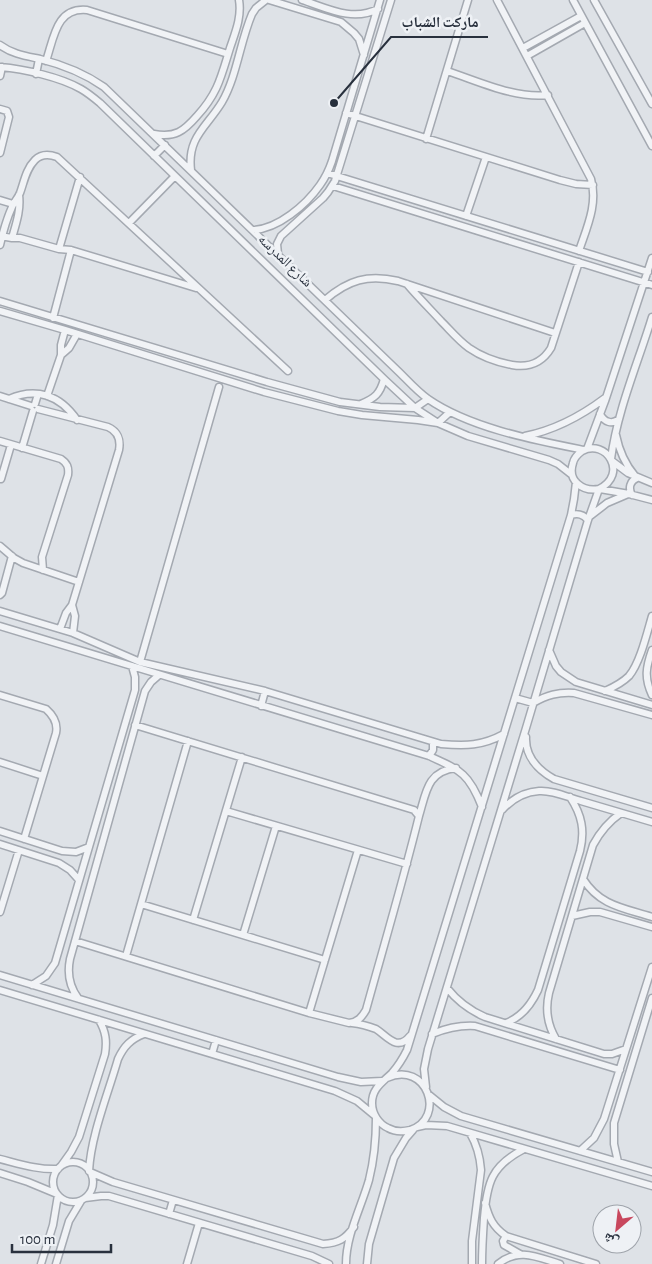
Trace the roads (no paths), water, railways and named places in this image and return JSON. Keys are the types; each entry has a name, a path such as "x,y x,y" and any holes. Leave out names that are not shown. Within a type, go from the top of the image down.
{"street":[{"path":"154,134 170,135 185,129 215,93 240,16 239,0"},
{"path":"191,170 190,153 192,144 226,94 252,14 256,8 268,0 341,22 354,32 359,39 364,55"},
{"path":"302,0 350,15 364,14 378,9"},
{"path":"254,230 266,229 289,215 316,191 327,173 380,0"},
{"path":"278,254 277,244 281,236 323,198 333,186 338,176 391,0"},
{"path":"426,138 468,0"},
{"path":"497,0 589,173 593,185 594,203 579,251"},
{"path":"573,0 652,146"},
{"path":"594,0 652,104"},
{"path":"36,74 60,20 66,14 79,9 228,54"},
{"path":"333,20 336,17 336,11"},
{"path":"523,48 581,16"},
{"path":"527,56 585,23"},
{"name":"شارع المدرسه","path":"0,45 12,52 78,71 114,95 428,399 450,412 478,424 585,450"},
{"path":"0,76 1,67"},
{"name":"شارع المدرسه","path":"1,67 54,78 72,85 100,103 415,408 438,423 468,436 558,464 574,480"},
{"path":"447,71 520,94 548,95"},
{"path":"0,109 7,111 9,117 0,153"},
{"path":"346,114 560,180 576,184 593,185"},
{"path":"154,156 165,145"},
{"path":"0,245 2,233 13,204 34,161 45,155 57,156 288,370"},
{"path":"466,216 486,157"},
{"path":"327,173 648,272"},
{"path":"129,223 175,176"},
{"path":"59,249 80,177"},
{"path":"333,186 652,285"},
{"path":"12,236 20,211 19,195"},
{"path":"0,200 13,204"},
{"path":"2,233 59,249 71,250 199,289"},
{"path":"53,318 71,250"},
{"path":"585,450 606,397 652,258"},
{"path":"407,284 468,348 488,358 520,366 530,365 536,363 551,348 579,262"},
{"path":"325,300 342,287 362,279 386,278 555,333"},
{"path":"0,301 340,402 415,408 428,399"},
{"path":"0,311 264,392 338,411 438,423 450,412"},
{"path":"652,317 616,431 611,460 614,467 613,474 611,480 600,489 588,519 432,1034 424,1069 427,1092 452,1112 652,1172"},
{"path":"47,396 61,355 61,345 65,330"},
{"path":"61,355 69,348 77,334"},
{"path":"215,377 218,367"},
{"path":"360,405 375,397 384,379"},
{"path":"140,662 219,387"},
{"path":"9,400 24,394 47,396 56,399 64,405 77,420"},
{"path":"22,448 38,394"},
{"path":"0,396 34,408 112,429 118,436 120,445 72,606 66,613 60,629"},
{"path":"523,436 542,432 575,418 591,409 606,397"},
{"path":"600,414 604,420 610,422 619,419"},
{"path":"616,431 620,451 636,477"},
{"path":"0,441 60,459 68,467 68,475 42,557 34,567"},
{"path":"1,479 11,445"},
{"path":"652,483 622,469 606,454 594,448 585,450 574,458 571,470 574,480 574,499 571,515 407,1050 398,1065 374,1092 372,1104 379,1122 389,1129 401,1132 426,1125 447,1126 652,1186"},
{"path":"630,494 630,485 636,477"},
{"path":"574,480 586,490 600,489 652,500"},
{"path":"588,519 607,503 630,494"},
{"path":"571,515 578,514 588,519"},
{"path":"0,546 23,563 79,582"},
{"path":"0,595 12,556"},
{"path":"42,557 43,570"},
{"path":"72,606 75,616 73,633"},
{"path":"0,611 73,633 140,662 265,691 433,742 458,746 475,745 491,741 504,734"},
{"path":"605,691 628,677 633,670 652,616"},
{"path":"0,626 429,756 457,768 471,783 482,807"},
{"path":"549,650 556,666 561,672 576,682 652,705"},
{"path":"652,650 646,676 652,695"},
{"path":"637,663 647,666"},
{"path":"32,984 46,976 51,970 57,955 135,688 132,666"},
{"path":"79,999 70,984 68,976 70,960 145,691 159,675"},
{"path":"585,695 584,690 587,686"},
{"path":"135,688 142,687 145,691"},
{"path":"261,706 265,691"},
{"path":"515,698 533,703 553,694 563,692 574,693 652,715"},
{"path":"0,695 46,709 56,723 56,733 24,839"},
{"path":"135,725 410,808 419,816"},
{"path":"526,728 529,754 545,774 554,779 652,808"},
{"path":"126,956 188,741"},
{"path":"429,756 433,750 433,742"},
{"path":"194,920 242,757"},
{"path":"0,762 43,776"},
{"path":"349,1023 359,1020 366,1010 430,782 444,771 457,768"},
{"path":"552,792 550,785 554,779"},
{"path":"501,811 518,796 540,791 552,792 652,822"},
{"path":"506,1023 522,1014 534,999 538,990 582,842 580,814 570,797"},
{"path":"226,811 407,864"},
{"path":"556,1039 551,1031 546,1012 549,993 593,845 607,824 621,813"},
{"path":"98,815 110,818"},
{"path":"244,935 276,826"},
{"path":"0,831 62,851 76,852 89,847"},
{"path":"582,842 587,841 593,845"},
{"path":"0,844 59,863 70,870 79,880"},
{"path":"0,912 18,850"},
{"path":"309,1013 358,850"},
{"path":"59,863 64,858 62,851"},
{"path":"583,879 588,888 596,895 612,904 652,917"},
{"path":"141,904 325,960"},
{"path":"609,914 606,912 607,908 612,904"},
{"path":"572,916 600,912 652,928"},
{"path":"75,941 309,1013 373,1028 393,1042 404,1041 412,1033"},
{"path":"57,955 62,960 70,960"},
{"path":"580,1151 594,1138 604,1119 652,967"},
{"path":"0,975 349,1080 361,1082 384,1080 399,1074 412,1076 422,1083 430,1101 428,1113 425,1119 406,1138 394,1158 369,1244 367,1264"},
{"path":"447,988 454,998 464,1006 497,1021 604,1054 612,1054 626,1049"},
{"path":"0,990 335,1091 356,1101 376,1116"},
{"path":"538,990 544,995 549,993"},
{"path":"618,1162 614,1144 614,1122 652,998"},
{"path":"41,1264 53,1225 57,1194 53,1181 54,1177 79,1137 104,1054 106,1036 99,1020"},
{"path":"494,1031 494,1024 497,1021"},
{"path":"432,1034 449,1028 475,1026 620,1070"},
{"path":"56,1264 69,1221 83,1199 90,1192 93,1184 90,1172 90,1155 93,1140 118,1059 128,1043 144,1034"},
{"path":"212,1054 216,1040"},
{"path":"346,1264 346,1255 373,1162 376,1116"},
{"path":"471,1119 467,1125 468,1133 475,1142 480,1160 472,1264"},
{"path":"604,1119 614,1122"},
{"path":"482,1264 485,1203 489,1182 507,1159 524,1149"},
{"path":"0,1159 48,1170 60,1168 70,1163 83,1165 90,1172 105,1179 323,1244 341,1240 354,1227"},
{"path":"0,1173 28,1182 71,1202 108,1196 312,1256 329,1264"},
{"path":"480,1179 486,1178 489,1182"},
{"path":"169,1214 173,1200"},
{"path":"485,1203 491,1222 506,1236 596,1264"},
{"path":"187,1264 199,1223"},
{"path":"506,1236 503,1241 504,1245 520,1254"},
{"path":"498,1264 504,1259 520,1254 532,1255 560,1264"}],"place":[{"name":"ماركت الشباب","path":"334,103"}]}
